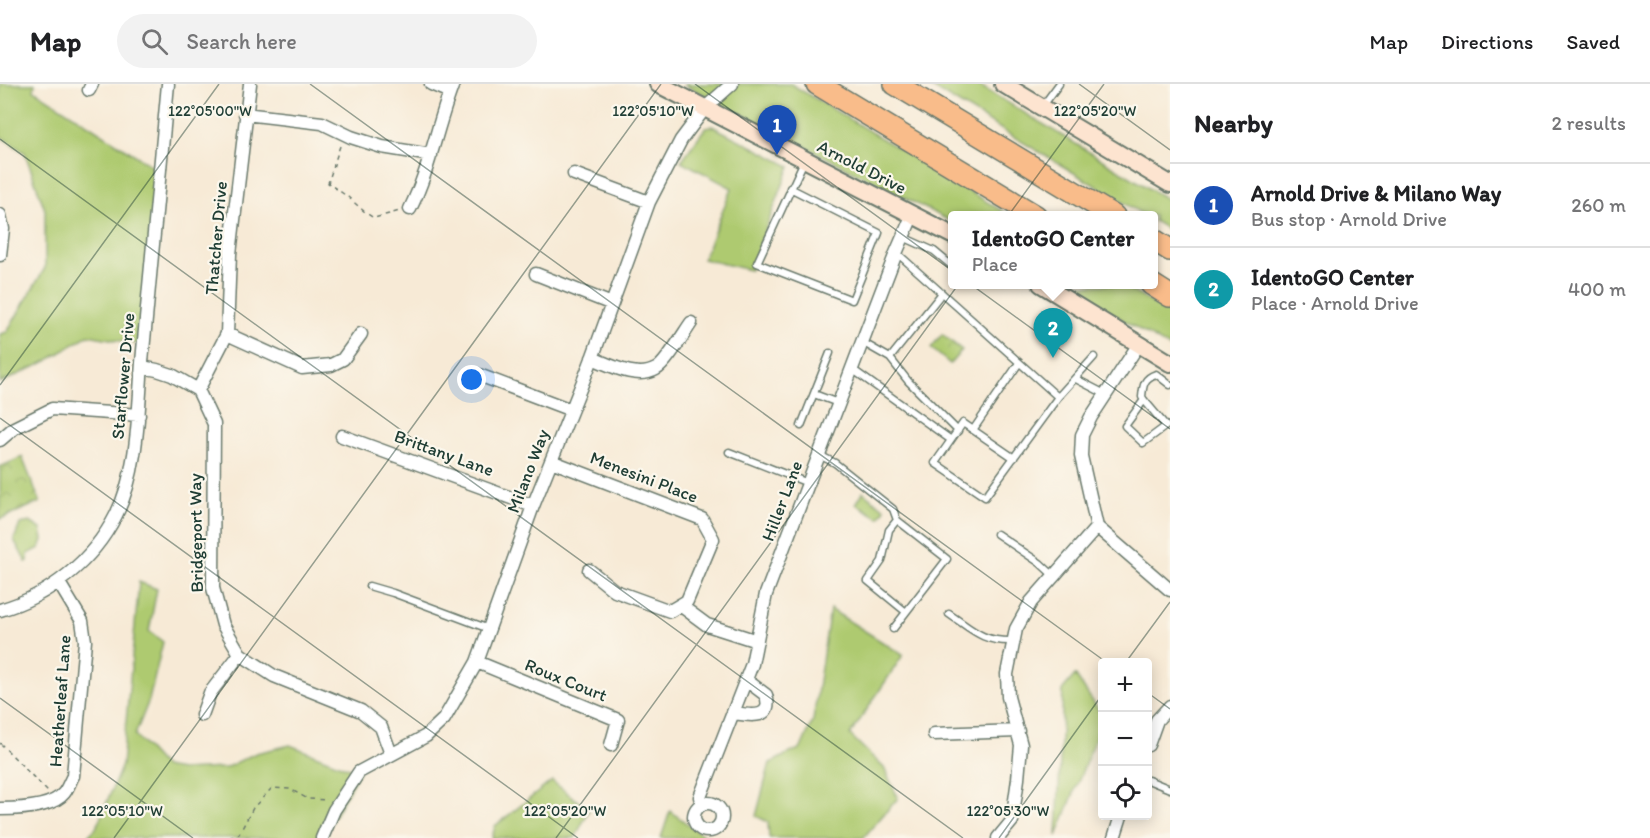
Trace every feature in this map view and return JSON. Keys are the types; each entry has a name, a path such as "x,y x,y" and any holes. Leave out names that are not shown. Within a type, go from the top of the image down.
{"highway":[{"path":"817,84 1028,211"},
{"path":"895,84 1105,211"}],"street":[{"name":"Starflower Drive","path":"0,610 15,606 59,583 91,553 117,514 131,471 139,415 168,84"},
{"name":"Thatcher Drive","path":"198,390 227,334 230,254 250,84"},
{"path":"410,209 419,190 452,88 431,84"},
{"name":"Arnold Drive","path":"657,84 948,233"},
{"name":"Milano Way","path":"322,838 339,802 358,772 426,736 444,719 477,662 533,506 592,358 649,202 676,148 705,108 732,84"},
{"path":"1003,84 1170,184"},
{"path":"245,114 322,123 344,134 382,147 431,155"},
{"path":"574,174 649,202"},
{"name":"Hiller Lane","path":"702,804 700,797 752,664 766,594 913,214"},
{"path":"0,215 3,230 0,255"},
{"path":"536,274 612,304"},
{"path":"1048,289 1170,363"},
{"path":"592,358 636,373 658,369 691,323"},
{"path":"227,334 302,368 331,365 343,359 361,334"},
{"path":"1139,344 1091,417 1082,435 1081,456 1097,527 1170,590"},
{"path":"142,367 172,375 198,390"},
{"path":"479,375 571,411"},
{"name":"Bridgeport Way","path":"198,390 214,424 213,588 223,625 240,654 274,676 361,711 381,727 391,754"},
{"path":"0,440 14,428 52,409 139,415"},
{"name":"Brittany Lane","path":"342,436 533,506"},
{"name":"Menesini Place","path":"551,461 702,519 713,539 687,601 680,605"},
{"path":"998,838 1012,821 1016,800 1020,745 1008,696 1007,682 1013,641 1025,611 1097,527"},
{"path":"589,570 615,591 670,611 680,605 707,625 756,641"},
{"name":"Heatherleaf Lane","path":"55,799 63,795 73,776 85,641 82,621 59,583"},
{"path":"201,715 210,693 240,654"},
{"name":"Roux Court","path":"477,662 618,720 610,745"},
{"path":"733,713 759,715 767,706 766,695 746,680"},
{"path":"1152,719 1170,706"},
{"path":"934,734 1018,731"},
{"path":"0,809 38,806 55,799"},
{"path":"1114,838 1120,820"}],"lane":[{"path":"1041,107 1059,84"},
{"path":"790,188 879,233 852,300 758,263 790,188 804,159"},
{"path":"903,237 934,251 948,263"},
{"path":"896,253 1058,397"},
{"path":"890,358 942,293"},
{"path":"862,342 890,358 908,381 958,431"},
{"path":"801,426 830,353"},
{"path":"1014,458 963,423 935,463 985,497 1014,458 1058,397 1094,357"},
{"path":"972,430 1019,363"},
{"path":"852,369 951,440"},
{"path":"1144,400 1125,426 1143,443 1166,426 1142,397 1144,382 1149,376 1156,374 1170,385"},
{"path":"1076,379 1107,395"},
{"path":"814,394 839,403"},
{"path":"729,452 808,483"},
{"path":"819,455 836,463 893,509 897,520 947,559 893,629"},
{"path":"897,520 889,530 882,561 868,581 906,612"},
{"path":"997,534 1040,563 1054,576"},
{"path":"369,586 489,629"},
{"path":"949,614 983,637 996,641 1013,641"},
{"path":"1152,782 1170,789"}],"path":[{"path":"344,134 328,183 374,218 410,209"},
{"path":"0,743 55,799"},
{"path":"229,838 239,834 253,808 272,788 290,789 308,799 339,802"}],"green space":[{"path":"0,84 35,84 34,90 160,171 144,345 88,335 47,361 0,383 0,334 7,332 45,268 45,210 25,153 0,136"},
{"path":"683,84 791,84 1002,211 948,211 948,220"},
{"path":"926,84 977,84 1170,201 1170,231 1158,224 1158,211 1137,211"},
{"path":"712,126 790,166 750,270 703,259 732,188 681,161 706,127"},
{"path":"1071,289 1129,289 1170,314 1170,348"},
{"path":"942,334 962,350 950,364 931,348"},
{"path":"22,457 40,502 0,519 0,467"},
{"path":"863,492 885,509 879,518 856,504"},
{"path":"30,522 41,529 43,540 40,548 28,554 26,562 14,540 20,524"},
{"path":"139,582 157,589 149,631 163,642 149,700 135,735 164,767 181,770 225,768 256,753 290,745 359,772 322,838 86,838 96,828 122,765"},
{"path":"830,609 903,655 850,735 884,768 898,798 863,838 769,838 768,822 756,816 770,763 801,748 813,720"},
{"path":"1075,675 1098,709 1098,731 1057,836 1063,689"},
{"path":"552,781 589,810 575,838 492,838 495,826"},
{"path":"670,811 707,838 661,838"}],"place":[{"name":"Arnold Drive & Milano Way","path":"777,155"},
{"name":"IdentoGO Center","path":"1053,358"}]}
